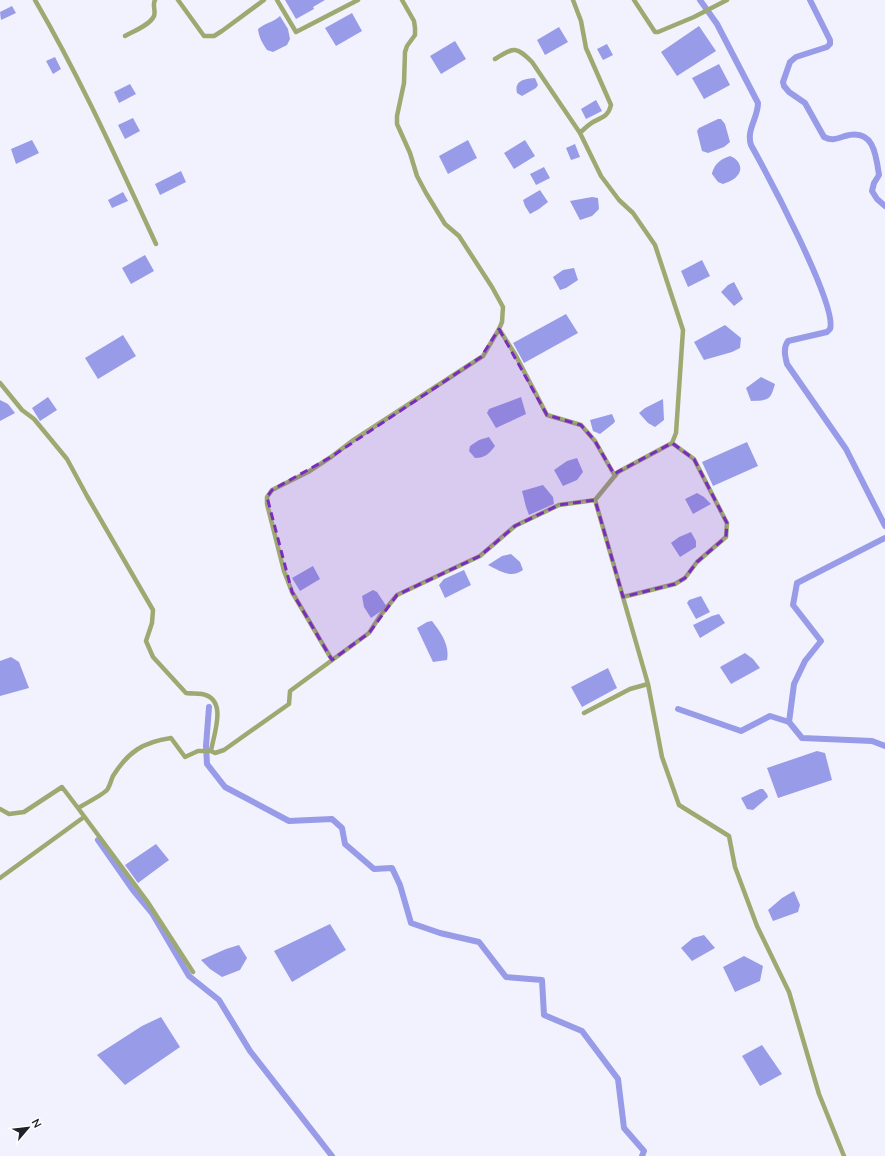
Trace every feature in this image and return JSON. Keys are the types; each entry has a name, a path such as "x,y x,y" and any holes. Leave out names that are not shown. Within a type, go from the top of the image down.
{"street":[{"path":"35,0 72,65 126,176 156,244"},
{"path":"125,36 151,20 154,14 153,3 155,0"},
{"path":"178,0 204,36 214,36 264,0"},
{"path":"277,0 296,32 358,0"},
{"path":"332,660 292,592 284,571 267,504 267,497 272,490 308,472 352,441 483,356 502,322 503,307 459,236 445,224 426,193 417,176 410,152 397,124 397,116 404,83 407,46 415,35 416,28 414,21 402,0"},
{"path":"573,0 581,21 586,48 611,105 609,112 604,117 592,123 580,133"},
{"path":"634,0 656,32 694,17 727,0"},
{"path":"78,808 107,790 112,777 126,757 137,749 154,741 170,738 185,757 198,751 211,751 215,753 224,750 289,704 290,692 369,633 380,616 397,595 480,556 515,526 559,505 595,500 618,472 672,443 676,432 683,330 655,244 633,213 619,200 601,176 580,133 532,62 522,52 515,49 509,50 495,59"},
{"path":"499,329 518,359 547,415 581,425 595,441 615,476"},
{"path":"0,383 22,410 34,419 67,459 153,610 152,623 146,641 153,657 186,693 203,694 213,698 216,702 218,709 211,751"},
{"path":"623,597 675,584 685,578 697,562 726,537 727,523 694,459 672,443"},
{"path":"595,500 648,684 662,757 679,805 729,836 734,867 756,926 789,992 818,1094 844,1156"},
{"path":"584,713 630,689 648,684"},
{"path":"0,809 9,814 24,812 62,787 147,901 193,972"},
{"path":"0,878 84,817"}],"highlighted area":[{"path":"499,329 547,415 581,425 595,441 614,474 672,443 694,459 727,523 726,537 697,562 685,578 675,584 623,597 595,500 559,505 515,526 480,556 397,595 369,633 332,660 292,592 267,497 272,490 331,457 481,357"}],"water":[{"path":"285,0 325,0 313,7 314,9 296,19"},
{"path":"12,6 16,13 1,20 0,12"},
{"path":"352,13 362,31 336,46 325,28"},
{"path":"280,16 288,29 290,39 287,45 273,52 267,50 260,38 258,29"},
{"path":"699,26 716,51 677,76 661,52"},
{"path":"559,27 568,42 545,55 537,40"},
{"path":"455,41 466,59 441,74 430,56"},
{"path":"607,44 613,55 603,60 597,49"},
{"path":"55,57 61,69 53,74 46,61"},
{"path":"719,64 730,85 704,99 692,78"},
{"path":"535,78 538,85 536,88 522,96 517,93 517,85 521,81"},
{"path":"130,84 136,94 119,103 114,92"},
{"path":"596,100 602,111 586,119 581,109"},
{"path":"133,118 140,131 125,139 118,125"},
{"path":"721,119 725,124 730,142 724,147 708,153 702,151 697,131 699,128"},
{"path":"32,140 39,153 16,164 11,149"},
{"path":"468,140 477,158 448,174 439,156"},
{"path":"525,140 535,156 514,169 504,153"},
{"path":"575,144 580,157 571,160 566,148"},
{"path":"730,156 736,159 740,164 740,170 734,179 723,184 718,182 712,173 719,162"},
{"path":"544,167 550,178 536,185 530,174"},
{"path":"181,171 186,182 160,195 155,184"},
{"path":"540,190 548,202 530,214 523,200"},
{"path":"123,192 128,201 112,208 108,200"},
{"path":"592,197 598,198 599,209 592,216 580,220 570,201"},
{"path":"145,255 154,271 131,284 122,268"},
{"path":"702,260 710,276 688,287 681,271"},
{"path":"574,268 578,280 560,290 553,277 563,270"},
{"path":"734,282 743,299 734,306 721,292 728,285"},
{"path":"566,314 578,333 524,363 513,343"},
{"path":"725,325 741,338 740,348 732,352 704,360 694,342"},
{"path":"123,335 136,356 98,379 85,358"},
{"path":"761,377 775,384 772,394 765,400 751,401 746,388"},
{"path":"48,397 57,410 40,421 32,408"},
{"path":"521,397 526,414 496,428 487,413 489,409"},
{"path":"663,399 664,420 655,427 648,423 639,413 645,408"},
{"path":"0,400 8,404 15,413 0,421"},
{"path":"612,414 615,421 614,423 600,434 593,431 590,420"},
{"path":"489,437 495,446 486,455 475,458 469,451 470,446 479,440"},
{"path":"747,442 758,466 713,486 702,462"},
{"path":"577,458 583,472 577,480 563,486 554,470 567,461"},
{"path":"543,485 553,497 554,504 529,515 522,491"},
{"path":"697,493 711,504 693,514 685,499"},
{"path":"691,532 696,541 696,547 680,557 671,543 679,537"},
{"path":"511,554 520,562 523,570 519,573 506,573 488,565 502,556"},
{"path":"313,566 320,579 300,591 292,578"},
{"path":"464,570 471,585 445,598 439,585 444,579"},
{"path":"373,590 377,592 387,607 371,618 364,607 362,596"},
{"path":"701,596 710,612 696,619 687,603 689,600"},
{"path":"719,614 725,623 700,638 693,625"},
{"path":"432,621 446,644 448,655 447,660 433,662 417,628 427,622"},
{"path":"745,653 753,659 760,668 731,684 720,667"},
{"path":"11,657 19,662 29,688 0,696 0,661"},
{"path":"608,668 617,688 582,707 571,687"},
{"path":"817,751 825,753 832,780 778,798 767,768"},
{"path":"763,789 768,797 753,810 747,809 741,798"},
{"path":"156,844 169,860 138,883 125,865"},
{"path":"794,891 800,905 798,912 773,921 768,910 782,898"},
{"path":"330,924 346,950 292,982 274,951"},
{"path":"704,935 715,948 692,961 681,948 693,938"},
{"path":"239,945 247,958 240,970 222,977 210,969 201,960 226,949"},
{"path":"744,956 763,966 760,981 735,992 723,967"},
{"path":"161,1017 180,1047 125,1085 97,1055 142,1026"},
{"path":"762,1045 782,1074 760,1086 742,1056"}],"waterway":[{"path":"700,0 717,24 758,103 750,134 751,145 799,238 823,294 830,316 830,329 827,332 788,341 785,349 787,364 846,449 885,526"},
{"path":"810,0 830,40 830,44 827,47 796,57 790,62 783,82 784,86 789,92 805,103 824,137 834,139 854,134 867,139 874,151 879,175 874,183 872,191 877,199 885,206"},
{"path":"789,722 794,684 805,661 821,641 793,605 797,583 885,538"},
{"path":"209,707 206,746 207,764 225,787 289,821 332,819 342,828 345,844 374,869 392,868 400,885 411,923 440,933 479,942 506,977 542,980 544,1015 582,1031 618,1079 624,1128 644,1151 642,1156"},
{"path":"678,709 741,731 770,716 789,722 802,738 872,741 885,746"},
{"path":"98,840 133,890 152,913 189,976 219,1000 250,1051 332,1156"}]}
